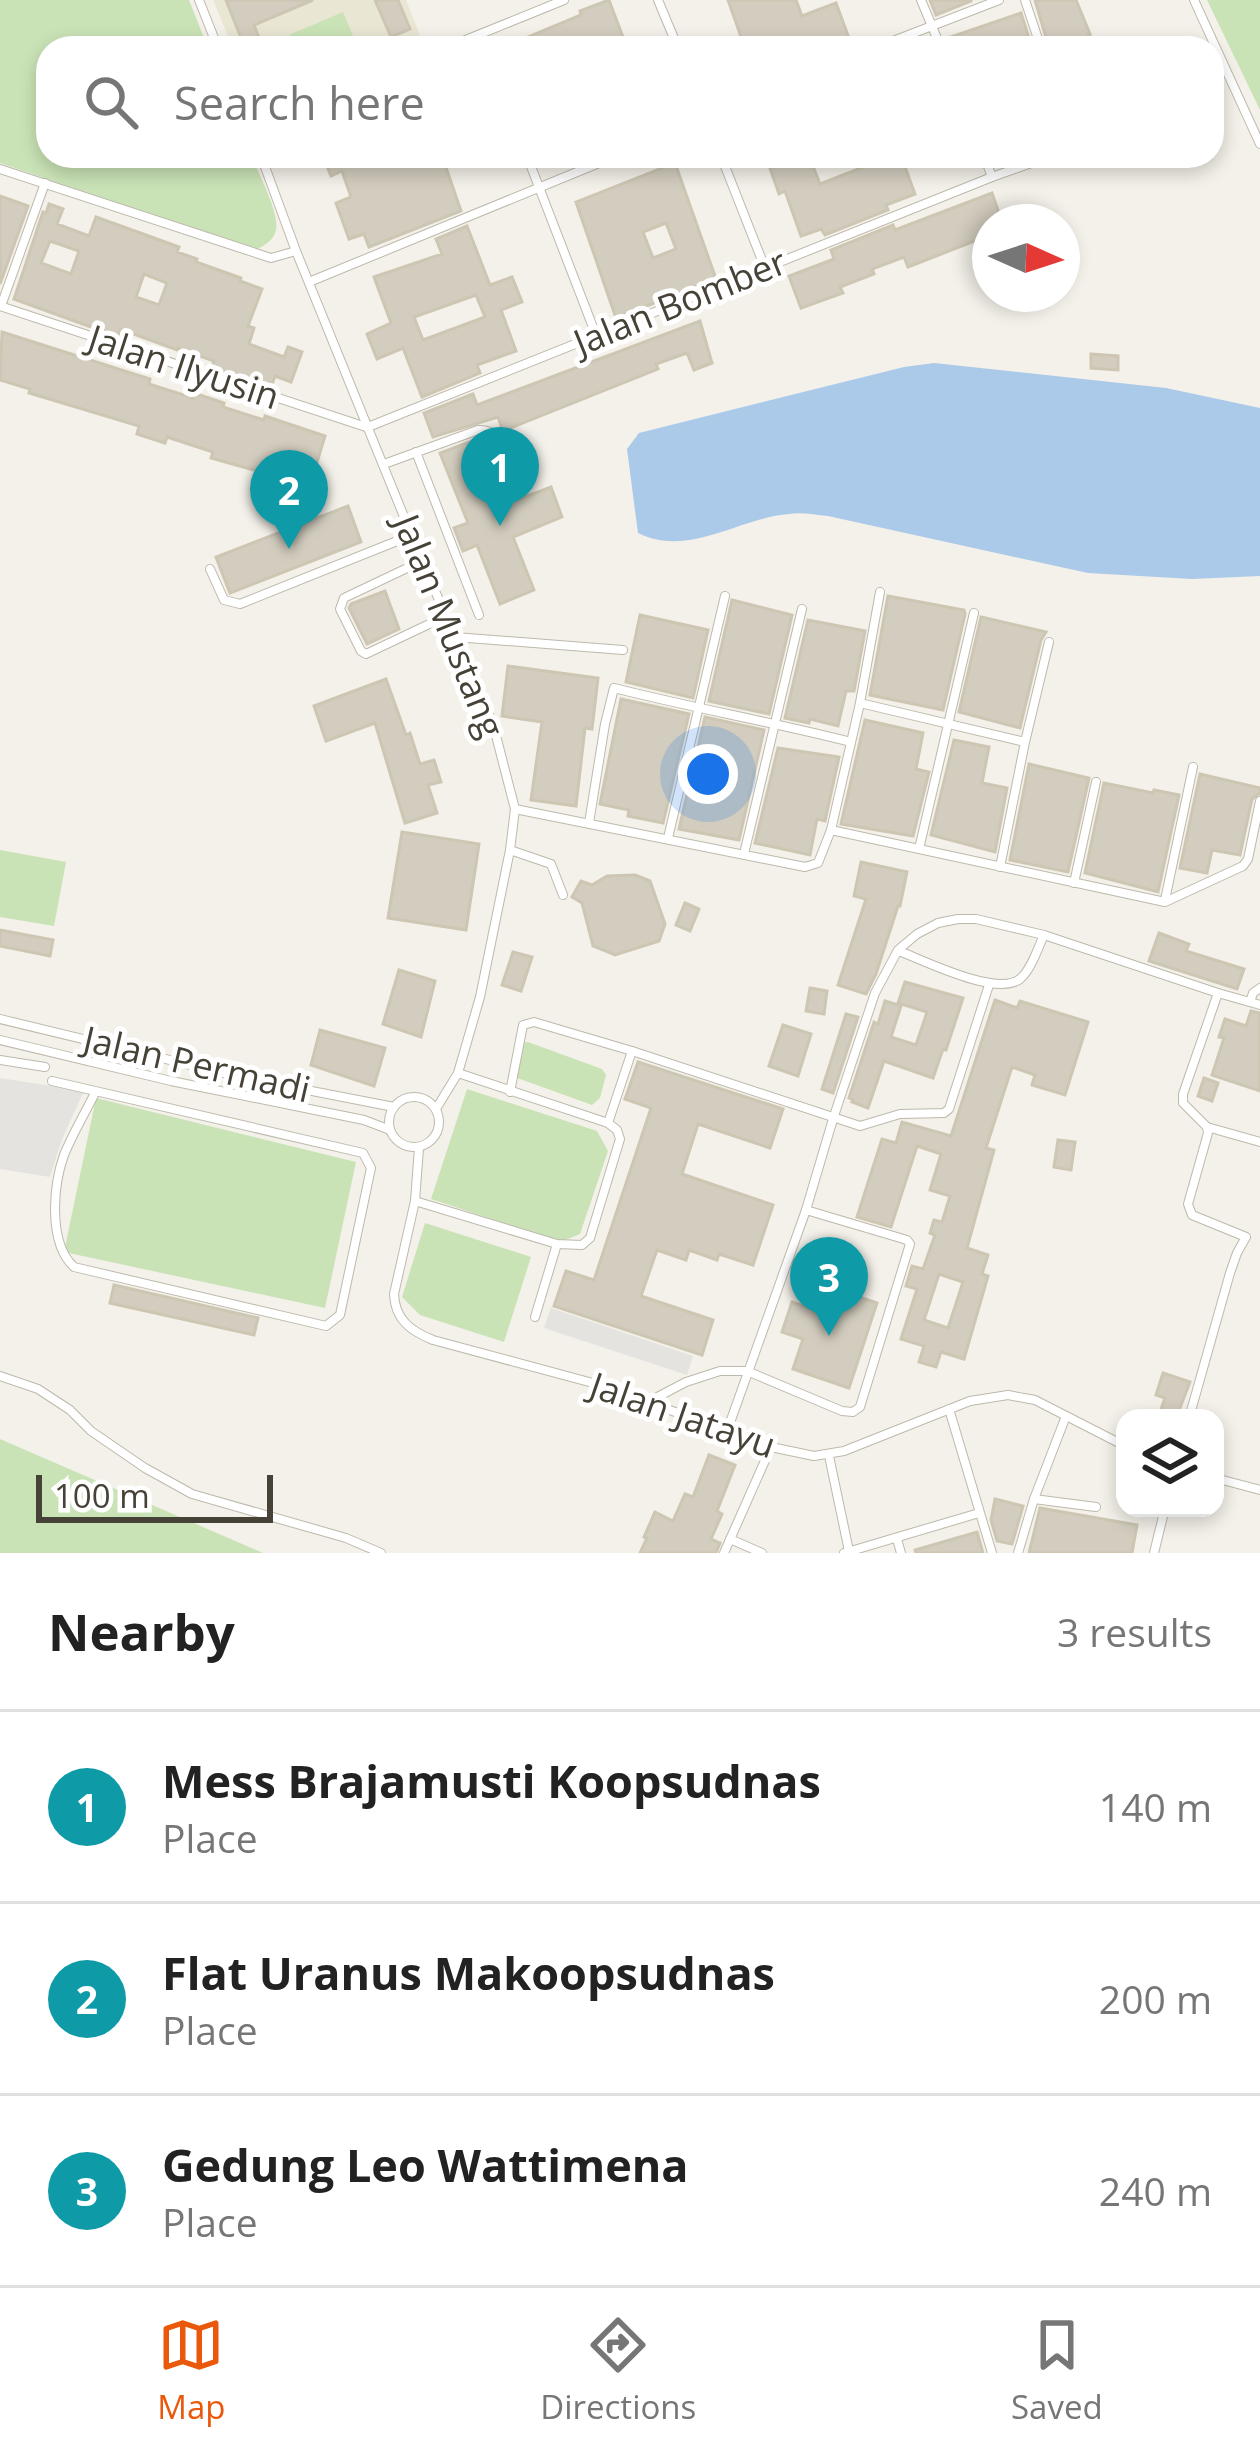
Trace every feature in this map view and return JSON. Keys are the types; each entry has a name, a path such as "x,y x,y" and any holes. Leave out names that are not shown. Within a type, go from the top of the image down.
{"lane":[{"path":"199,0 213,36"},
{"path":"476,36 564,0"},
{"path":"658,0 673,36"},
{"path":"921,0 936,36"},
{"path":"903,36 999,0"},
{"path":"1025,0 1038,36"},
{"path":"1194,0 1210,36"},
{"path":"1224,65 1260,144"},
{"name":"Jalan Mustang","path":"265,168 422,561 493,724 515,809 480,997 458,1073 436,1109"},
{"path":"532,168 596,335"},
{"path":"309,282 587,168"},
{"path":"727,168 765,268"},
{"path":"989,168 992,177"},
{"name":"Jalan Bomber","path":"368,427 1017,168"},
{"path":"0,169 271,258 296,250"},
{"path":"1,306 45,183"},
{"name":"Jalan Ilyusin","path":"1,306 368,427"},
{"path":"384,464 489,429 498,435 517,479"},
{"path":"416,452 479,615"},
{"path":"210,569 224,600 240,604 412,535"},
{"path":"422,561 344,598 340,609 366,654 445,617"},
{"path":"515,809 815,866 831,830 880,592"},
{"path":"668,838 725,596"},
{"path":"744,854 802,609"},
{"path":"919,849 974,613"},
{"path":"454,637 623,650"},
{"path":"1000,867 1049,642"},
{"path":"589,823 614,688 851,742"},
{"path":"860,703 1025,742"},
{"path":"1165,902 1193,767"},
{"path":"1073,883 1096,782"},
{"path":"831,830 1165,902 1243,866 1260,801"},
{"path":"510,850 551,864 562,896"},
{"path":"728,1431 806,1210 875,993 898,950 917,934 958,919 1008,925 1255,1003"},
{"path":"898,950 989,985 1022,978 1044,935"},
{"path":"510,1092 523,1025 534,1022 832,1119 866,1126 900,1114 944,1113 989,985"},
{"path":"1255,1003 1252,993 1260,988"},
{"path":"1218,993 1183,1103 1208,1127 1260,1142"},
{"name":"Jalan Permadi","path":"0,1018 240,1077 394,1107"},
{"name":"Jalan Permadi","path":"0,1040 364,1120 390,1130"},
{"path":"608,1123 632,1051"},
{"path":"0,1060 45,1067"},
{"path":"419,1148 415,1201 557,1244 582,1245 590,1238 620,1139 617,1130 458,1073"},
{"path":"52,1082 363,1153 371,1168 340,1315 326,1326 74,1267 60,1249 58,1186 63,1159 95,1093"},
{"path":"411,1096 430,1101 440,1128 435,1138 419,1148 401,1144 390,1130 394,1107 411,1096"},
{"path":"1208,1127 1189,1209 1192,1215 1260,1240"},
{"name":"Jalan Jatayu","path":"415,1201 394,1294 394,1305 413,1332 604,1386 771,1447 829,1456"},
{"path":"646,1403 720,1371 746,1371 842,1411 860,1407 910,1244 806,1210"},
{"path":"1192,1409 1230,1273 1246,1237"},
{"path":"535,1317 557,1244"},
{"path":"0,1376 38,1389 145,1468 192,1494 346,1538 381,1553"},
{"path":"979,1513 846,1552 829,1456 970,1401 1008,1395 1035,1400 1116,1441"},
{"path":"949,1409 992,1553"},
{"path":"1018,1553 1066,1416"},
{"path":"724,1553 771,1447"},
{"path":"1224,1480 1260,1490"},
{"path":"1034,1499 1096,1507"},
{"path":"1154,1553 1163,1517"},
{"path":"730,1539 762,1553"},
{"path":"897,1539 902,1553"}],"shaded area":[{"path":"213,0 406,0 420,36 228,36"},
{"path":"0,1078 84,1091 50,1177 0,1169"},
{"path":"551,1308 693,1356 687,1375 544,1328"}],"green space":[{"path":"0,0 189,0 203,36 36,36 36,168 257,168 275,214 276,230 256,250 0,163"},
{"path":"1207,0 1260,0 1260,110"},
{"path":"343,12 353,36 289,36"},
{"path":"0,850 66,862 54,926 0,917"},
{"path":"521,1043 602,1069 606,1075 600,1098 592,1105 509,1075"},
{"path":"467,1089 597,1131 608,1151 580,1234 560,1242 431,1199"},
{"path":"96,1098 356,1162 325,1308 64,1252"},
{"path":"425,1223 531,1257 504,1342 420,1315 402,1297"},
{"path":"0,1439 263,1553 0,1553"}],"water":[{"path":"934,363 1166,388 1260,408 1260,576 1192,579 1088,573 803,513 770,517 695,539 657,540 638,533 627,449 639,433"}],"building":[{"path":"226,0 313,0 254,25 258,36 240,36"},
{"path":"375,0 398,0 410,29 391,36"},
{"path":"609,0 622,36 531,36 581,15 580,11"},
{"path":"728,0 796,0 802,16 836,3 848,36 741,36"},
{"path":"930,0 971,0 971,1 936,15"},
{"path":"1035,0 1076,0 1089,36 1046,36"},
{"path":"1021,13 1028,36 954,36"},
{"path":"328,168 446,168 461,211 369,247 364,234 349,239 336,203 351,197 342,171 331,176"},
{"path":"662,168 677,168 716,279 616,318 576,202","holes":["666,223 676,249 653,258 643,232"]},
{"path":"770,168 814,168 820,184 861,168 905,168 915,194 825,235 821,229 801,236 785,191 779,194"},
{"path":"992,193 996,204 972,204 972,242 908,267 904,257 872,269 874,274 840,287 843,293 801,308 789,276 834,259 831,250 893,225 895,230"},
{"path":"0,196 28,206 0,284"},
{"path":"49,204 63,209 57,224 89,236 96,217 179,247 177,252 196,262 262,289 248,326 254,328 249,344 284,357 288,347 302,352 291,382 275,376 271,387 212,367 214,361 178,348 120,329 118,336 14,299","holes":["50,241 79,251 71,274 41,263","144,274 167,283 159,305 136,297"]},
{"path":"467,226 490,285 512,277 522,302 501,310 516,351 477,365 480,373 422,397 403,348 377,359 367,334 391,323 374,277 442,254 436,239","holes":["476,295 485,317 423,340 414,317"]},
{"path":"700,321 712,363 694,370 687,353 503,431 498,417 433,437 424,413 473,394 477,405"},
{"path":"2,332 150,379 149,384 193,398 194,393 224,403 223,407 325,436 311,482 211,458 213,452 167,437 165,443 137,434 139,426 0,380"},
{"path":"1091,354 1118,356 1118,370 1091,368"},
{"path":"477,439 504,505 551,487 562,517 513,537 534,590 500,604 477,545 463,551 454,528 468,523 440,453"},
{"path":"348,506 361,542 230,593 216,557"},
{"path":"385,591 399,629 367,644 349,608"},
{"path":"888,596 964,610 943,710 870,695"},
{"path":"732,600 792,615 769,714 709,701"},
{"path":"640,615 708,630 693,698 626,682"},
{"path":"981,617 1046,632 1020,728 959,712"},
{"path":"808,620 865,631 854,691 846,691 838,726 785,718"},
{"path":"508,666 598,678 592,729 585,728 576,806 531,800 542,722 502,716"},
{"path":"386,679 420,764 434,760 441,782 428,785 437,813 405,823 375,723 326,741 314,706"},
{"path":"621,699 689,714 663,823 600,804"},
{"path":"705,717 764,730 739,840 679,829"},
{"path":"865,720 923,733 916,769 929,772 913,836 841,824"},
{"path":"954,740 989,747 982,783 1007,788 995,852 931,835"},
{"path":"778,748 839,757 825,821 817,819 810,855 755,843"},
{"path":"1029,764 1089,778 1068,872 1010,860"},
{"path":"1200,774 1260,788 1252,799 1240,855 1212,850 1207,873 1180,868"},
{"path":"1104,783 1179,795 1158,892 1085,873"},
{"path":"402,832 479,844 466,930 388,918"},
{"path":"861,862 907,872 900,906 866,994 838,985 866,899 854,896"},
{"path":"635,875 650,881 665,924 659,941 615,955 593,946 582,903 572,897 581,881 592,885 607,876"},
{"path":"685,903 699,909 690,931 676,925"},
{"path":"0,930 53,940 50,956 0,946"},
{"path":"1159,933 1189,944 1186,951 1244,969 1237,989 1149,961"},
{"path":"513,952 532,957 521,991 502,985"},
{"path":"399,970 435,981 421,1037 383,1024"},
{"path":"905,982 963,998 933,1078 884,1061 868,1108 849,1098 885,1001 901,1006 891,1037 916,1045 927,1012 898,1003"},
{"path":"810,988 827,991 824,1014 806,1011"},
{"path":"995,1000 1017,1008 1020,1001 1088,1022 1065,1095 1032,1085 1035,1075 1012,1067 986,1148 994,1150 967,1248 988,1255 982,1274 988,1276 964,1359 941,1352 936,1367 919,1362 924,1346 901,1339 917,1289 906,1286 912,1266 923,1269 935,1235 930,1233 934,1220 942,1222 950,1196 930,1190 941,1154 917,1146 891,1227 857,1217 882,1139 896,1143 902,1122 951,1136","holes":["939,1274 963,1282 948,1328 924,1320"]},
{"path":"1251,1011 1260,1013 1260,1091 1212,1075 1225,1019 1246,1026"},
{"path":"846,1014 858,1017 833,1093 822,1089"},
{"path":"783,1025 811,1034 798,1076 769,1066"},
{"path":"320,1030 385,1048 374,1086 311,1065"},
{"path":"638,1062 783,1109 770,1148 698,1124 682,1174 773,1205 753,1265 719,1254 717,1260 689,1250 686,1260 657,1250 641,1296 713,1320 702,1355 554,1306 566,1271 594,1280 651,1108 625,1099"},
{"path":"1204,1078 1218,1083 1212,1101 1198,1096"},
{"path":"1058,1140 1075,1142 1071,1170 1054,1167"},
{"path":"818,1283 877,1303 849,1388 793,1369 803,1339 782,1332 792,1302 809,1308"},
{"path":"114,1285 258,1318 254,1335 110,1303"},
{"path":"1163,1373 1190,1382 1180,1409 1161,1409 1165,1398 1156,1395"},
{"path":"709,1455 735,1465 717,1511 722,1514 711,1539 720,1543 716,1553 640,1553 655,1512 673,1521 685,1494 693,1497"},
{"path":"995,1499 1023,1506 1012,1544 997,1541 991,1520"},
{"path":"1040,1508 1137,1525 1132,1553 1029,1553"},
{"path":"977,1532 983,1553 915,1550"}],"place":[{"name":"Mess Brajamusti Koopsudnas","path":"500,526"},
{"name":"Flat Uranus Makoopsudnas","path":"289,549"},
{"name":"Gedung Leo Wattimena","path":"829,1336"}]}
